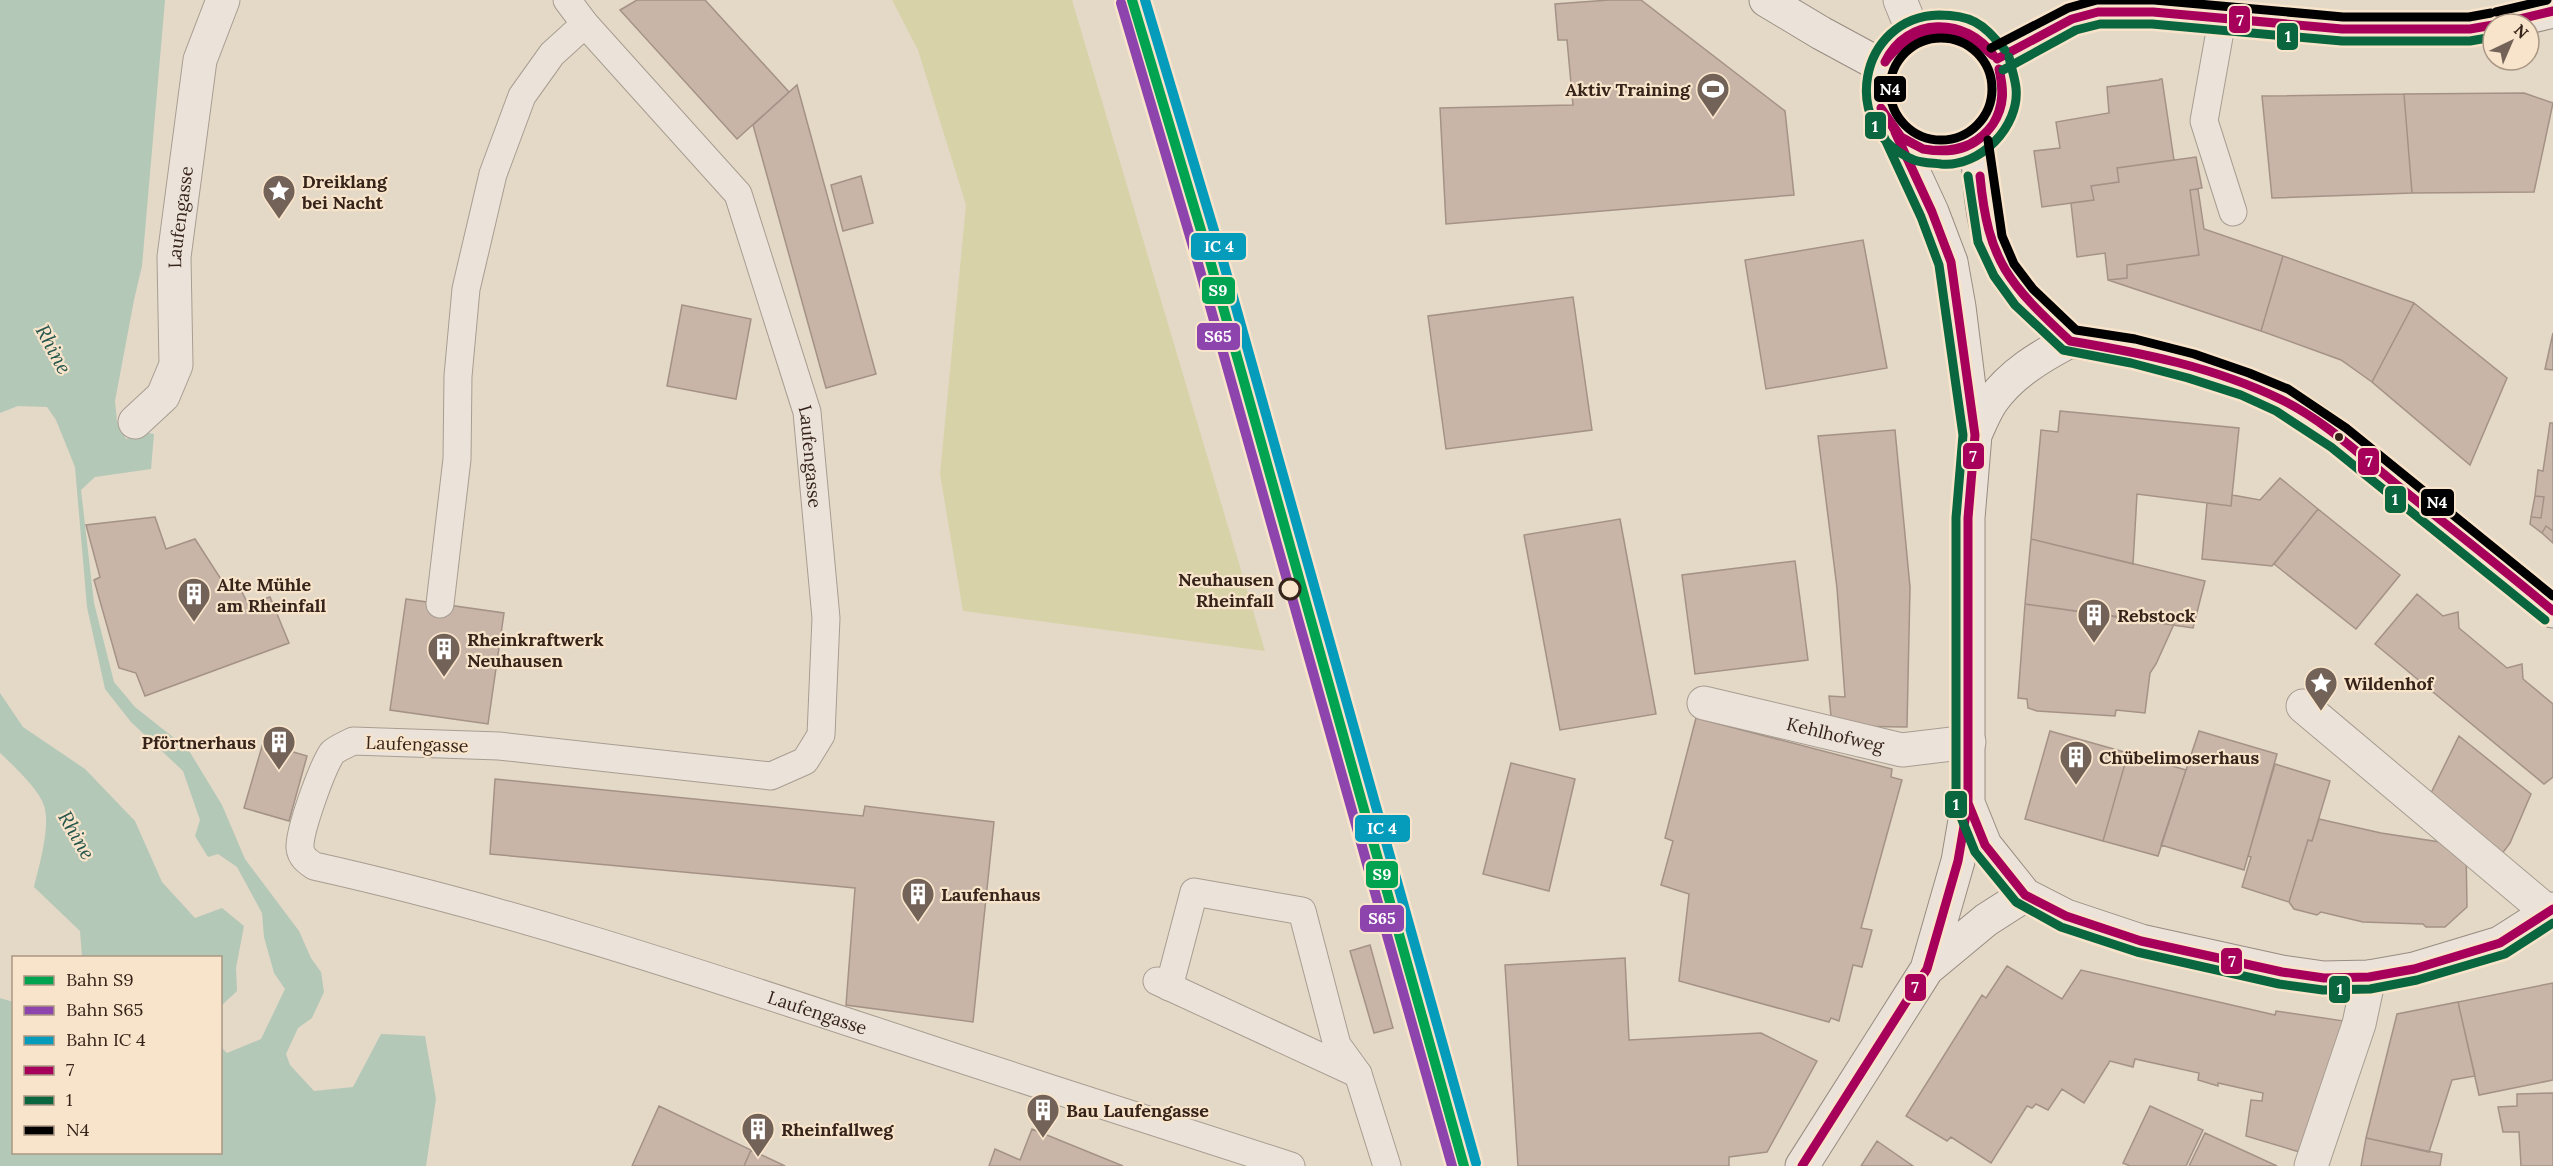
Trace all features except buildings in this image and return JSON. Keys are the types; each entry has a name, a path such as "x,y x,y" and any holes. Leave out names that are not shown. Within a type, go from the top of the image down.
{"street":[{"name":"Laufengasse","path":"135,422 163,396 176,365 174,257 200,60 223,0"},
{"path":"1766,0 1882,66"},
{"path":"1900,0 1913,32"},
{"path":"1996,59 2072,20 2098,12 2152,12 2342,29 2481,27"},
{"path":"1802,1166 1927,969 1958,861 1968,803 1968,518 1974,435 1959,307 1951,262 1932,212 1895,132 1882,112 1878,89 1882,66 1894,46 1913,32 1932,26 1951,27 1969,32 1985,43 1996,59 2003,76 2005,95 2000,114 1990,130 1976,142 1956,151 1934,152 1912,146 1895,132"},
{"path":"1976,142 1990,239 2004,270 2024,297 2070,341 2133,351 2191,366 2245,384 2282,400 2338,437 2553,611"},
{"path":"1974,435 1992,401 2022,370 2070,341"},
{"name":"Kehlhofweg","path":"1704,703 1902,750 1969,742"},
{"path":"1968,803 1985,845 2025,895 2066,916 2141,941 2282,972 2324,978 2369,977 2414,969 2500,943 2551,911 2303,706"},
{"path":"1927,969 1986,920 2025,895"},
{"path":"2311,1166 2359,1024 2369,977"}],"lane":[{"name":"Laufengasse","path":"567,0 585,24 738,194 807,412 826,618 821,735 806,761 771,776 499,746 352,741 334,751 319,776 302,837 300,849 305,860 314,866 441,897 666,961 1011,1077 1291,1166"},
{"path":"2222,20 2204,121 2233,212"},
{"path":"440,604 457,459 458,376 466,289 493,174 522,96 552,54 585,24"},
{"path":"1358,1074 1163,984 1194,892 1302,911 1337,1045 1358,1074 1388,1166"}],"shaded area":[{"path":"892,0 1072,0 1265,651 963,611 940,474 966,205 918,50"}],"water":[{"name":"Rhine","path":"0,0 165,0 142,266 115,401 117,421 126,439 142,432 154,434 151,469 95,477 81,490 94,603 114,682 135,707 188,749 222,805 245,859 299,931 311,958 321,972 324,992 312,1018 298,1028 286,1054 290,1065 314,1091 353,1087 381,1034 425,1036 436,1099 426,1166 0,1166 0,998 12,1002 12,1154 222,1154 222,1048 227,1053 261,1039 285,989 274,973 264,937 262,913 237,867 218,854 208,857 195,836 200,820 183,771 131,722 105,689 87,607 75,467 56,420 47,407 18,406 0,413"},
{"name":"Rhine","path":"0,693 23,727 85,769 135,821 162,882 195,918 222,908 244,926 236,968 237,991 222,1005 222,956 82,956 80,931 34,887 44,845 46,822 43,803 24,777 0,753"}],"rail line":[{"name":"S9","path":"1132,0 1209,257 1464,1166"},
{"name":"S65","path":"1121,3 1197,260 1452,1166"}],"transit line":[{"path":"1145,0 1221,254 1476,1163"},
{"name":"N4","path":"1991,48 2068,8 2097,0 2154,0 2343,17 2469,17 2481,15"},
{"name":"N4","path":"2496,12 2547,0"},
{"name":"7","path":"2541,14 2553,11"},
{"name":"7","path":"1997,59 2072,19 2098,12 2153,12 2342,29 2481,27"},
{"name":"1","path":"2005,50 1984,28 1966,18 1939,15 1912,21 1890,34 1875,54 1868,77 1867,101 1874,125 1890,145 1914,160 1941,164 1970,159 1995,142 2011,116 2016,102 2016,88 2009,57"},
{"name":"1","path":"2003,70 2076,30 2100,24 2152,24 2342,41 2481,39"},
{"name":"7","path":"1885,62 1895,47 1907,36 1922,29 1937,27 1953,28 1968,34 1982,43 1994,56"},
{"name":"7","path":"1885,62 1903,44 1926,34 1938,33 1951,33 1964,37 1978,43 1994,56"},
{"name":"N4","path":"1941,38 1960,42 1977,53 1988,70 1992,89 1988,108 1977,125 1960,136 1941,140 1922,136 1905,125 1894,108 1890,89 1894,70 1905,53 1922,42 1941,38"},
{"name":"7","path":"1993,124 2002,97 1999,69"},
{"name":"7","path":"1993,124 2000,111 2002,97 1999,69"},
{"name":"7","path":"1881,108 1901,137 1923,149"},
{"name":"7","path":"1881,108 1898,136 1923,149"},
{"name":"7","path":"1923,149 1943,150 1962,147 1979,139 1993,124"},
{"name":"7","path":"1923,149 1944,151 1971,145 1979,140 1993,124"},
{"name":"7","path":"1895,132 1932,212 1951,262 1975,435 1968,518 1968,803 1985,845 2025,895 2066,916 2141,941 2282,972 2324,978 2369,977 2414,969 2500,943 2553,909"},
{"name":"1","path":"1884,137 1921,217 1939,265 1963,435 1956,518 1956,805 1975,852 2016,902 2061,927 2137,952 2279,984 2323,990 2370,989 2417,980 2505,954 2553,923"},
{"name":"N4","path":"1988,140 2002,236 2014,264 2033,289 2076,330 2135,339 2194,354 2288,389 2346,428 2553,596"},
{"name":"1","path":"1968,176 1978,242 1994,276 2015,305 2063,350 2131,363 2188,378 2241,395 2276,411 2331,447 2545,620"},
{"name":"7","path":"1980,176 1989,230 2005,269 2031,303 2070,341"},
{"name":"7","path":"2070,341 2177,362 2229,378 2296,407 2341,439 2553,611"},
{"name":"7","path":"1802,1166 1927,969 1958,861 1968,803 1968,785"}],"place":[{"name":"Aktiv Training","path":"1713,118"},
{"name":"Dreiklang bei Nacht","path":"279,220"},
{"name":"Neuhausen Rheinfall","path":"1290,589"},
{"name":"Alte Mühle am Rheinfall","path":"194,623"},
{"name":"Rebstock","path":"2094,644"},
{"name":"Rheinkraftwerk Neuhausen","path":"444,678"},
{"name":"Wildenhof","path":"2321,712"},
{"name":"Pförtnerhaus","path":"279,771"},
{"name":"Chübelimoserhaus","path":"2076,786"},
{"name":"Laufenhaus","path":"918,923"},
{"name":"Bau Laufengasse","path":"1043,1139"},
{"name":"Rheinfallweg","path":"758,1158"}]}
